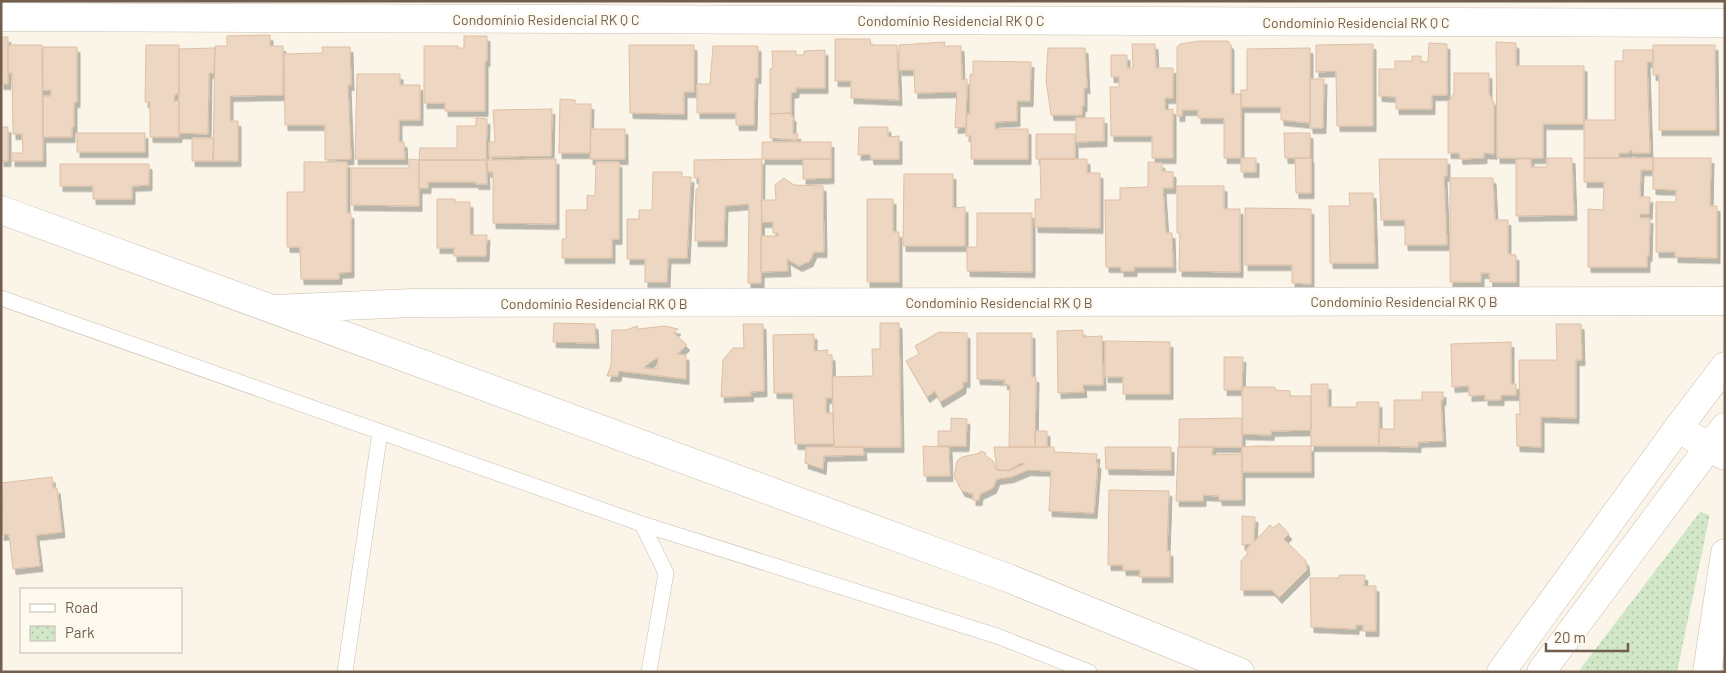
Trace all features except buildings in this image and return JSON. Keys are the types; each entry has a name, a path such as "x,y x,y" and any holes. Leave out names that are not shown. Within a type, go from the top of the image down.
{"street":[{"name":"Condomínio Residencial RK Q C","path":"1,17 192,9 1725,23"},
{"path":"1,210 1008,578 1240,672"},
{"name":"Condomínio Residencial RK Q B","path":"273,309 413,303 1725,301"},
{"path":"1501,672 1725,366"},
{"path":"1542,672 1720,444 1678,428"},
{"path":"1706,672 1725,553"}],"lane":[{"path":"1,298 642,524 997,636 1089,672"},
{"path":"345,672 380,432"},
{"path":"642,524 666,573 649,672"}],"green space":[{"path":"1700,512 1709,515 1709,519 1677,672 1578,672"}]}
